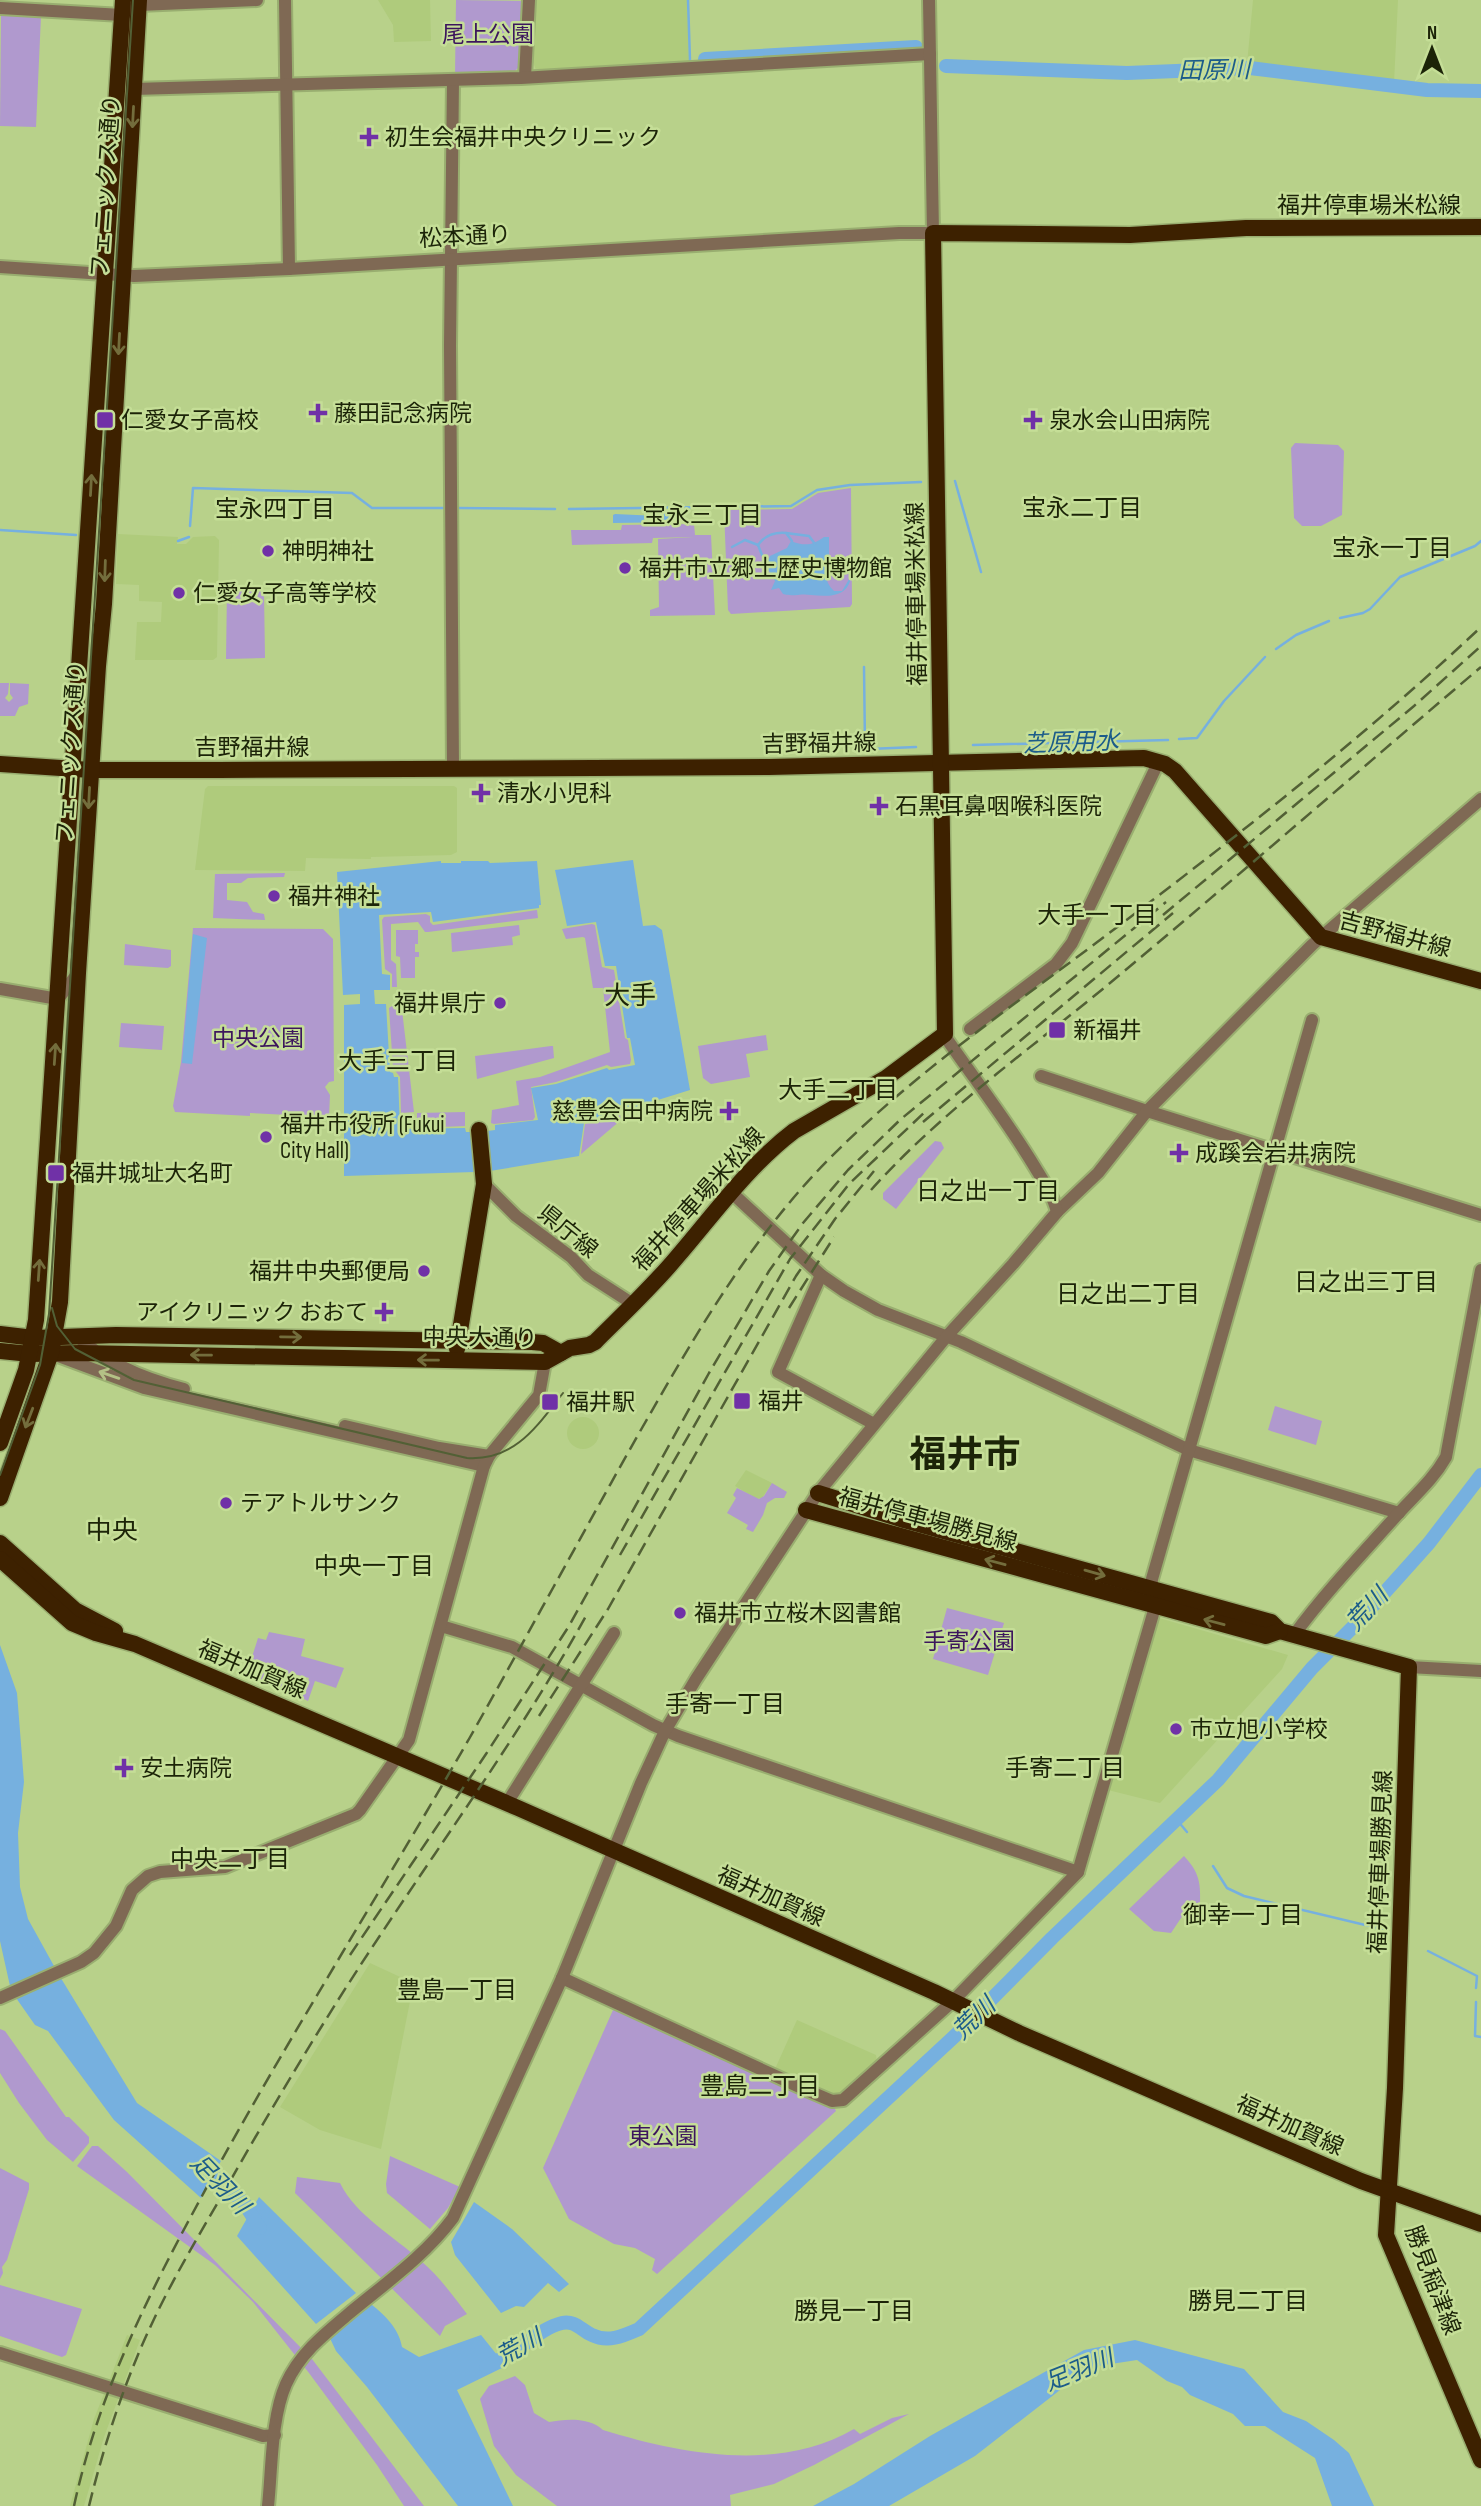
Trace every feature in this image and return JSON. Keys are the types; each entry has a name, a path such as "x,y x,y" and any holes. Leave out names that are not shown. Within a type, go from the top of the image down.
{"main road":[{"name":"フェニックス通り","path":"0,1498 51,1353 60,1302 134,89 131,5"},
{"name":"フェニックス通り","path":"0,1443 34,1338 105,275 131,5"},
{"name":"福井停車場米松線","path":"561,1353 595,1342 675,1260 766,1156 794,1131 893,1073 944,1035 933,233 1130,235 1246,228 1481,227"},
{"name":"吉野福井線","path":"0,764 91,770 942,764 1144,758 1170,767 1181,778 1321,937 1481,981"},
{"path":"456,1360 483,1179 479,1129"},
{"path":"60,1302 65,1321 76,1335"},
{"name":"中央大通り","path":"0,1334 34,1338 76,1335 532,1342 543,1343 561,1353"},
{"name":"中央大通り","path":"0,1351 30,1354 545,1362 561,1353"},
{"name":"福井停車場勝見線","path":"818,1493 1271,1622 1287,1633 1409,1667 1395,2088 1388,2192"},
{"name":"福井停車場勝見線","path":"806,1510 1266,1636 1287,1633"},
{"name":"福井加賀線","path":"0,1543 75,1610 135,1644 507,1803 994,2022 1388,2192 1481,2224"},
{"name":"福井加賀線","path":"0,1559 72,1623 135,1644"},
{"name":"福井加賀線","path":"1388,2192 1423,2211 1481,2235"},
{"name":"勝見稲津線","path":"1388,2192 1386,2235 1481,2460"}],"street":[{"path":"0,8 257,0"},
{"path":"285,0 289,269"},
{"path":"525,78 529,0"},
{"path":"929,0 933,233"},
{"path":"134,89 525,78 930,54"},
{"path":"453,80 450,258 453,768"},
{"name":"松本通り","path":"0,267 122,276 289,269 873,234 933,233"},
{"path":"970,1029 1056,964 1068,948 1158,761"},
{"path":"268,2506 275,2435 283,2392 289,2379 301,2358 319,2339 437,2240 453,2218 562,1978 613,1851 666,1731 739,1611 818,1493 947,1336 1057,1212 1098,1173 1147,1111 1321,937 1481,799"},
{"path":"0,989 58,999 78,973"},
{"path":"562,1978 832,2101 843,2101 959,2004 1078,1872 1155,1607 1150,1589 1312,1020"},
{"path":"944,1035 996,1105 1054,1200 1057,1212"},
{"path":"1041,1076 1481,1215"},
{"name":"県庁線","path":"483,1179 516,1216 570,1257 588,1275 633,1304"},
{"path":"732,1193 821,1275 878,1310 947,1336 1189,1450 1399,1513"},
{"path":"1287,1633 1435,1477 1447,1457 1481,1270"},
{"path":"821,1275 778,1372 874,1424"},
{"path":"76,1335 99,1354 139,1374 182,1388 487,1461"},
{"path":"51,1353 144,1388 487,1461"},
{"path":"0,1997 80,1962 104,1943 116,1926 132,1890 148,1876 160,1872 225,1867 356,1814 409,1740 487,1461 539,1395 545,1362"},
{"path":"441,1626 512,1647 666,1731 1078,1872"},
{"path":"507,1803 614,1633"},
{"path":"1409,1667 1481,1671"},
{"path":"0,2353 263,2436 275,2435"}],"shaded area":[{"path":"378,0 430,0 431,41 394,42 393,25"},
{"path":"536,0 687,0 689,61 536,70 533,62"},
{"path":"1253,0 1398,0 1394,83 1247,64"},
{"name":"仁愛女子高等学校","path":"118,534 178,537 177,544 186,544 193,537 215,536 219,540 217,657 213,660 135,660 137,622 161,622 162,602 139,601 139,585 116,584"},
{"path":"208,786 454,786 457,788 457,852 451,855 371,859 306,858 305,871 195,870 205,789"},
{"path":"583,1417 594,1422 599,1433 594,1444 583,1449 572,1444 567,1433 572,1422"},
{"path":"746,1470 772,1483 762,1498 757,1499 735,1486"},
{"name":"市立旭小学校","path":"1159,1618 1288,1655 1282,1669 1160,1803 1108,1790"},
{"path":"370,1963 411,1982 413,1986 381,2149 320,2130 280,2107"},
{"path":"797,2020 876,2055 877,2062 839,2095 775,2069"},
{"path":"127,2335 140,2340 104,2437 84,2506 70,2506 94,2419"}],"green space":[{"name":"尾上公園","path":"456,0 523,1 519,67 514,72 455,75"},
{"path":"1,13 41,16 36,127 0,126"},
{"path":"1295,443 1338,445 1344,451 1342,515 1321,526 1302,526 1294,518 1291,448"},
{"path":"851,488 850,607 731,614 728,610 724,510 792,509 818,493"},
{"path":"694,524 695,535 711,535 715,615 650,616 650,610 659,607 658,539 694,537 653,538 652,543 572,545 571,530 621,530 622,525"},
{"path":"258,588 264,594 265,658 226,659 227,589"},
{"path":"0,683 9,683 5,698 9,702 13,698 10,694 10,683 29,684 28,704 19,707 15,716 0,716"},
{"path":"285,873 284,877 248,878 241,883 227,883 227,900 247,902 253,912 264,914 265,920 213,918 215,874"},
{"path":"537,910 538,918 428,932 425,932 418,922 391,924 391,960 396,964 397,987 392,987 392,974 385,969 384,917 426,914 430,916 433,925"},
{"path":"519,925 520,935 512,937 513,945 452,952 451,933"},
{"path":"595,925 602,967 614,970 630,1064 611,1067 607,1065 556,1082 531,1087 535,1117 533,1120 491,1123 492,1110 519,1105 516,1081 540,1077 610,1052 603,988 593,988 585,938 566,939 562,929"},
{"name":"中央公園","path":"193,928 323,929 333,939 334,1081 325,1087 330,1095 329,1117 175,1112 173,1106 181,1062"},
{"path":"396,930 418,930 415,952 419,952 419,957 415,957 415,978 401,978 400,957 396,956"},
{"path":"125,944 171,950 171,966 124,965"},
{"path":"399,1006 402,1010 414,1112 401,1113 400,1077 393,1068 389,1008"},
{"path":"121,1023 164,1026 162,1050 119,1047"},
{"path":"766,1035 768,1050 746,1054 750,1077 711,1084 703,1078 698,1046"},
{"path":"553,1046 554,1058 477,1079 475,1056"},
{"path":"465,1112 465,1126 417,1128 417,1113"},
{"path":"620,1114 621,1120 581,1154 585,1124"},
{"path":"935,1141 941,1142 944,1148 896,1209 883,1199 883,1193"},
{"path":"1275,1406 1322,1421 1316,1445 1268,1430"},
{"path":"772,1483 787,1492 784,1498 775,1498 767,1503 753,1532 746,1529 748,1525 727,1513 736,1498 733,1495 737,1488 759,1499"},
{"name":"手寄公園","path":"947,1608 1004,1623 988,1675 933,1659"},
{"path":"269,1632 305,1639 301,1656 344,1668 336,1688 315,1681 308,1701 302,1698 309,1678 294,1674 287,1693 246,1676 258,1638 266,1640"},
{"path":"1184,1856 1197,1876 1200,1914 1185,1912 1171,1933 1154,1931 1129,1909"},
{"name":"東公園","path":"619,2009 833,2105 836,2111 657,2274 652,2270 655,2259 635,2248 614,2244 569,2219 543,2168 613,2010"},
{"path":"0,2029 5,2031 66,2117 89,2137 89,2143 73,2162 47,2140 0,2073"},
{"path":"92,2146 98,2146 127,2172 312,2359 424,2506 404,2506 309,2373 253,2302 215,2265 77,2166"},
{"path":"390,2156 460,2187 448,2208 430,2229 387,2193"},
{"path":"0,2168 29,2183 29,2189 0,2279"},
{"path":"297,2177 340,2183 366,2216 434,2273 467,2314 445,2326 440,2336 295,2193"},
{"path":"0,2285 82,2309 66,2355 62,2357 0,2336"},
{"path":"515,2376 525,2385 534,2413 549,2422 584,2421 633,2439 697,2452 762,2455 794,2451 825,2443 854,2429 860,2434 892,2418 909,2414 774,2484 730,2495 731,2506 557,2506 516,2475 494,2446 480,2399 489,2386"}],"water":[{"path":"659,513 681,513 684,522 613,523 615,514 658,516"},
{"path":"829,537 829,557 825,557 828,584 834,591 842,591 851,576 842,592 825,596 787,595 779,588 771,590 775,581 766,566 770,556 787,548 791,541 808,544"},
{"path":"633,860 643,926 655,925 662,930 690,1090 584,1123 579,1156 490,1171 487,1131 495,1130 495,1125 538,1120 531,1088 556,1084 607,1068 609,1070 635,1065 630,1038 627,1038 616,966 605,966 596,922 567,926 555,870"},
{"path":"441,861 537,861 541,905 539,908 433,922 431,912 379,915 382,974 390,975 390,990 374,990 375,1004 386,1004 390,1072 394,1077 398,1077 400,1129 465,1128 466,1132 472,1132 475,1172 344,1176 344,1005 360,1004 360,994 343,995 337,872"},
{"path":"193,934 207,938 192,1064 182,1063"},
{"path":"0,1645 17,1693 24,1782 18,1833 20,1887 28,1919 54,1966 10,1986 0,1941"},
{"path":"59,1975 137,2103 221,2161 201,2198 114,2120 48,2031 35,2025 14,1995"},
{"path":"259,2197 356,2293 316,2324 237,2236"},
{"path":"474,2202 512,2229 569,2284 559,2292 548,2283 524,2307 516,2306 501,2313 455,2255 451,2242"},
{"path":"368,2302 390,2322 402,2347 419,2357 481,2335 506,2366 457,2390 513,2506 458,2506 336,2351 328,2334"},
{"path":"1135,2340 1244,2369 1283,2412 1306,2421 1349,2453 1374,2506 1332,2506 1315,2458 1265,2426 1245,2426 1233,2414 1190,2395 1182,2387 1167,2381 1137,2360 1098,2366 1060,2390 975,2456 889,2506 813,2506 854,2484 930,2436 1084,2350"}],"waterway":[{"name":"田原川","path":"688,0 690,60"},
{"name":"田原川","path":"705,59 916,47"},
{"name":"田原川","path":"946,66 1127,73 1250,68 1427,90 1481,91"},
{"path":"955,481 981,572"},
{"path":"569,509 791,506 817,490 850,485 921,482"},
{"path":"190,526 193,488 352,493 372,508 447,508"},
{"path":"457,508 555,509"},
{"name":"芝原用水","path":"0,530 76,535"},
{"path":"732,547 745,540 758,545 770,535 778,533 786,533 792,541"},
{"path":"786,533 809,536 815,544"},
{"name":"芝原用水","path":"178,541 189,537"},
{"name":"芝原用水","path":"1340,618 1370,609 1400,577 1475,546 1481,541"},
{"path":"758,545 762,555 768,560"},
{"name":"芝原用水","path":"1276,649 1296,635 1329,621"},
{"name":"芝原用水","path":"1179,739 1197,738 1224,701 1265,657"},
{"name":"芝原用水","path":"864,667 865,746 869,749 916,747"},
{"name":"芝原用水","path":"973,745 1168,740"},
{"name":"荒川","path":"486,2367 562,2323 574,2324 592,2335 604,2338 621,2336 639,2329 959,2032 1052,1938 1218,1780 1312,1668 1360,1620 1429,1543 1481,1475"},
{"path":"1177,1820 1187,1832"},
{"path":"1213,1866 1227,1888 1244,1896 1382,1929"},
{"path":"1428,1951 1477,1976 1476,1988"},
{"path":"1476,2002 1475,2036 1481,2037"},
{"name":"足羽川","path":"201,2163 244,2203 260,2228"}],"tram line":[{"path":"0,1475 40,1365 49,1314 133,0"},
{"path":"52,1308 57,1326 75,1349 134,1380 467,1458 499,1454 512,1447 534,1429 563,1393"}],"railway":[{"path":"74,2506 97,2425 127,2346 202,2196 469,1739 680,1362 725,1290 774,1222 829,1159 926,1072 1295,789 1389,710 1481,627"},
{"path":"1163,915 1414,706 1481,646"},
{"path":"871,1190 956,1107 1157,944 1481,667"},
{"path":"350,1955 569,1626 709,1373 769,1271 803,1223 848,1170 901,1119 1166,902"},
{"path":"923,1122 1173,913"},
{"path":"620,1555 790,1259 849,1184 928,1109"},
{"path":"539,1716 608,1609 796,1276 835,1219 874,1171"},
{"path":"789,1308 834,1237"},
{"path":"89,2506 109,2433 126,2386 144,2340 181,2266 323,2024 513,1737 586,1616"}],"place":[{"name":"初生会福井中央クリニック","path":"369,137"},
{"name":"藤田記念病院","path":"318,413"},
{"name":"仁愛女子高校","path":"105,420"},
{"name":"泉水会山田病院","path":"1033,420"},
{"name":"神明神社","path":"268,551"},
{"name":"福井市立郷土歴史博物館","path":"625,568"},
{"name":"仁愛女子高等学校","path":"179,593"},
{"name":"清水小児科","path":"481,793"},
{"name":"石黒耳鼻咽喉科医院","path":"879,806"},
{"name":"福井神社","path":"274,896"},
{"name":"福井県庁","path":"500,1003"},
{"name":"新福井","path":"1057,1030"},
{"name":"慈豊会田中病院","path":"729,1111"},
{"name":"福井市役所 (Fukui City Hall)","path":"266,1137"},
{"name":"成蹊会岩井病院","path":"1179,1153"},
{"name":"福井城址大名町","path":"56,1173"},
{"name":"福井中央郵便局","path":"424,1271"},
{"name":"アイクリニック おおて","path":"384,1312"},
{"name":"福井","path":"742,1401"},
{"name":"福井駅","path":"550,1402"},
{"name":"テアトルサンク","path":"226,1503"},
{"name":"福井市立桜木図書館","path":"680,1613"},
{"name":"市立旭小学校","path":"1176,1729"},
{"name":"安土病院","path":"124,1768"}],"district":[{"name":"宝永二丁目","path":"1082,508"},
{"name":"宝永四丁目","path":"275,509"},
{"name":"宝永三丁目","path":"702,515"},
{"name":"宝永一丁目","path":"1392,548"},
{"name":"大手一丁目","path":"1097,915"},
{"name":"大手","path":"630,995"},
{"name":"大手三丁目","path":"398,1061"},
{"name":"大手二丁目","path":"838,1090"},
{"name":"日之出一丁目","path":"988,1191"},
{"name":"日之出三丁目","path":"1366,1282"},
{"name":"日之出二丁目","path":"1128,1294"},
{"name":"福井市","path":"965,1454"},
{"name":"中央","path":"112,1530"},
{"name":"中央一丁目","path":"374,1566"},
{"name":"手寄一丁目","path":"725,1704"},
{"name":"手寄二丁目","path":"1065,1768"},
{"name":"中央二丁目","path":"230,1859"},
{"name":"御幸一丁目","path":"1243,1915"},
{"name":"豊島一丁目","path":"457,1990"},
{"name":"豊島二丁目","path":"760,2086"},
{"name":"勝見二丁目","path":"1248,2301"},
{"name":"勝見一丁目","path":"854,2311"}]}
